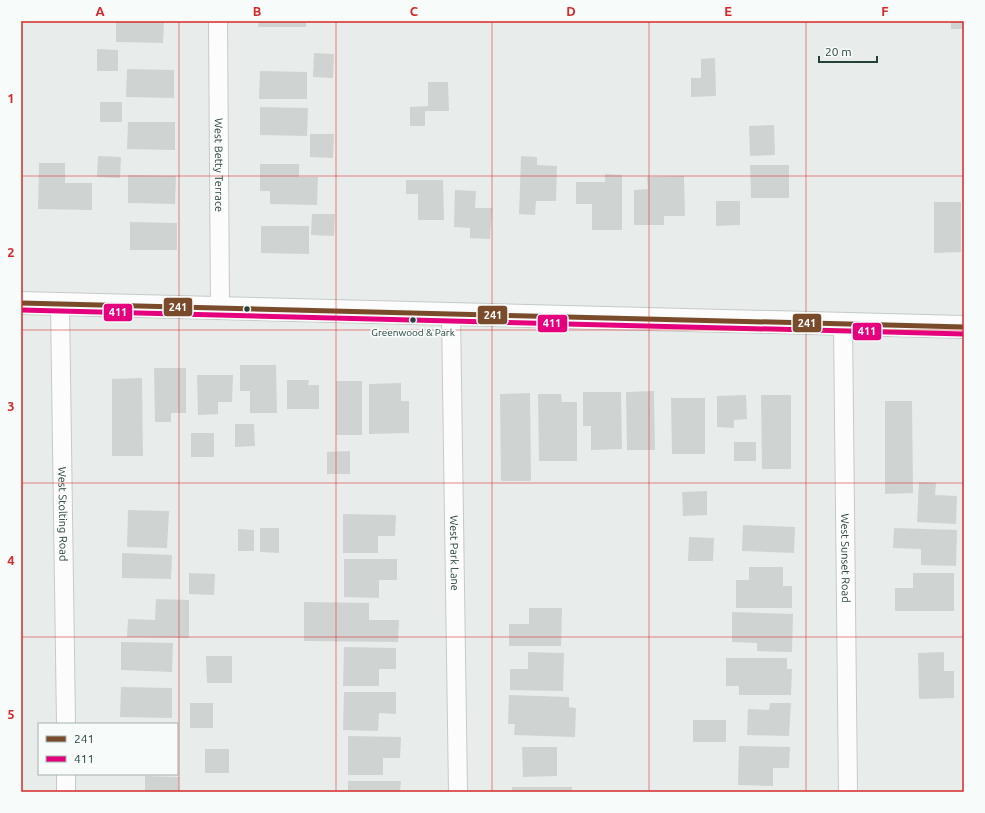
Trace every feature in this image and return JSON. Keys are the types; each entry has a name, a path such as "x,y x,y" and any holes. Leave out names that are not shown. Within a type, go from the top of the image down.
{"main road":[{"path":"21,303 964,327"}],"street":[{"name":"West Betty Terrace","path":"218,21 220,308"},
{"name":"West Stolting Road","path":"60,304 66,723"},
{"name":"West Park Lane","path":"451,314 458,792"},
{"name":"West Sunset Road","path":"843,324 848,792"},
{"path":"66,775 66,792"}],"building":[{"path":"116,21 164,21 163,43 116,42"},
{"path":"259,21 306,21 306,27 258,27"},
{"path":"951,21 964,21 964,29 951,29"},
{"path":"97,49 118,50 118,71 97,71"},
{"path":"314,53 334,54 333,78 313,77"},
{"path":"715,58 716,96 691,97 691,78 701,78 701,59"},
{"path":"127,69 174,70 174,98 126,97"},
{"path":"260,71 307,72 307,99 259,99"},
{"path":"428,82 448,82 449,111 425,111 425,126 410,126 410,107 428,106"},
{"path":"100,102 122,102 122,122 100,122"},
{"path":"260,107 308,108 307,136 260,135"},
{"path":"128,122 175,122 175,150 127,149"},
{"path":"774,125 775,155 750,156 749,126"},
{"path":"310,134 334,134 333,158 310,157"},
{"path":"98,156 121,157 120,178 97,177"},
{"path":"521,156 537,157 537,165 557,166 556,201 536,201 535,215 519,214"},
{"path":"39,163 65,163 65,183 92,183 92,210 38,209"},
{"path":"260,164 299,164 299,177 318,177 317,205 270,204 270,191 260,191"},
{"path":"750,165 789,165 789,198 751,198"},
{"path":"605,174 622,175 622,230 592,230 592,204 576,204 576,182 605,182"},
{"path":"128,175 176,176 175,204 128,203"},
{"path":"684,176 685,216 664,216 664,225 634,225 634,190 648,189 647,177"},
{"path":"406,180 443,180 444,220 418,220 418,194 406,194"},
{"path":"455,190 476,191 475,208 492,208 490,239 470,238 470,228 454,227"},
{"path":"716,201 740,201 740,225 716,226"},
{"path":"934,202 961,202 961,252 934,253"},
{"path":"312,214 335,214 334,236 311,235"},
{"path":"130,222 177,223 177,250 130,250"},
{"path":"261,226 309,226 309,254 261,253"},
{"path":"240,365 276,365 277,413 250,413 250,391 240,391"},
{"path":"154,368 186,368 186,413 171,413 171,422 155,422"},
{"path":"197,375 233,375 232,402 218,402 218,414 198,415"},
{"path":"142,378 143,456 112,456 112,379"},
{"path":"287,380 309,380 308,385 319,385 319,409 287,409"},
{"path":"336,381 362,381 362,435 336,435"},
{"path":"401,383 401,401 409,401 409,433 369,434 369,384"},
{"path":"654,391 655,450 627,450 626,392"},
{"path":"583,392 621,392 622,449 591,450 591,426 583,426"},
{"path":"530,393 531,481 501,481 500,394"},
{"path":"538,394 561,394 562,402 577,402 577,461 539,461"},
{"path":"746,395 747,419 734,420 734,428 717,427 717,396"},
{"path":"761,395 791,395 791,469 762,469"},
{"path":"671,398 705,398 705,454 672,454"},
{"path":"885,401 912,401 913,493 885,494"},
{"path":"235,424 254,424 255,446 235,447"},
{"path":"191,433 214,433 214,457 191,457"},
{"path":"734,442 756,442 756,461 734,461"},
{"path":"350,451 350,474 327,474 327,452"},
{"path":"919,482 936,483 935,495 957,496 956,524 917,522"},
{"path":"707,491 707,515 683,516 682,492"},
{"path":"128,510 169,511 167,548 127,547"},
{"path":"343,514 396,515 395,536 378,536 378,553 343,553"},
{"path":"743,525 795,527 794,553 742,551"},
{"path":"260,528 279,528 279,553 260,552"},
{"path":"894,528 957,530 956,566 921,565 921,549 893,548"},
{"path":"238,529 254,530 254,551 238,551"},
{"path":"689,537 714,538 713,561 688,561"},
{"path":"122,553 172,555 171,579 122,578"},
{"path":"344,559 397,559 397,580 379,580 379,598 344,597"},
{"path":"749,567 783,567 783,586 792,586 792,608 736,608 736,580 749,580"},
{"path":"189,573 215,574 214,595 189,594"},
{"path":"913,573 954,573 954,611 895,611 895,588 913,588"},
{"path":"156,599 189,600 189,638 127,637 128,619 155,620"},
{"path":"304,602 369,603 369,620 399,620 398,642 304,641"},
{"path":"529,608 562,608 561,646 509,646 509,624 529,624"},
{"path":"732,612 793,614 792,652 757,651 757,643 732,642"},
{"path":"121,642 173,643 172,672 121,670"},
{"path":"344,647 396,648 396,669 379,669 379,686 343,686"},
{"path":"528,652 564,653 563,691 510,690 510,669 528,669"},
{"path":"944,652 944,671 954,671 954,698 919,699 918,653"},
{"path":"206,656 232,656 232,683 207,683"},
{"path":"726,658 787,658 787,669 792,669 791,695 739,695 739,686 726,686"},
{"path":"121,687 172,688 172,718 120,717"},
{"path":"344,692 396,692 396,714 379,713 378,731 343,730"},
{"path":"509,695 569,697 569,707 576,708 575,737 514,735 515,724 508,724"},
{"path":"190,703 213,703 213,728 190,728"},
{"path":"770,703 791,703 789,736 747,735 748,709 769,710"},
{"path":"693,720 726,720 726,742 693,742"},
{"path":"348,736 401,737 400,758 383,758 383,775 348,775"},
{"path":"739,746 790,747 789,768 773,768 773,786 738,785"},
{"path":"522,747 557,747 557,776 523,777"},
{"path":"205,749 229,749 229,773 205,773"},
{"path":"145,776 179,777 179,792 145,792"},
{"path":"348,781 401,781 400,792 348,792"},
{"path":"512,787 572,787 572,792 512,792"}],"transit line":[{"name":"241","path":"21,303 964,327"},
{"name":"411","path":"21,310 964,334"}],"place":[{"name":"Greenwood & Park","path":"413,320"}]}
